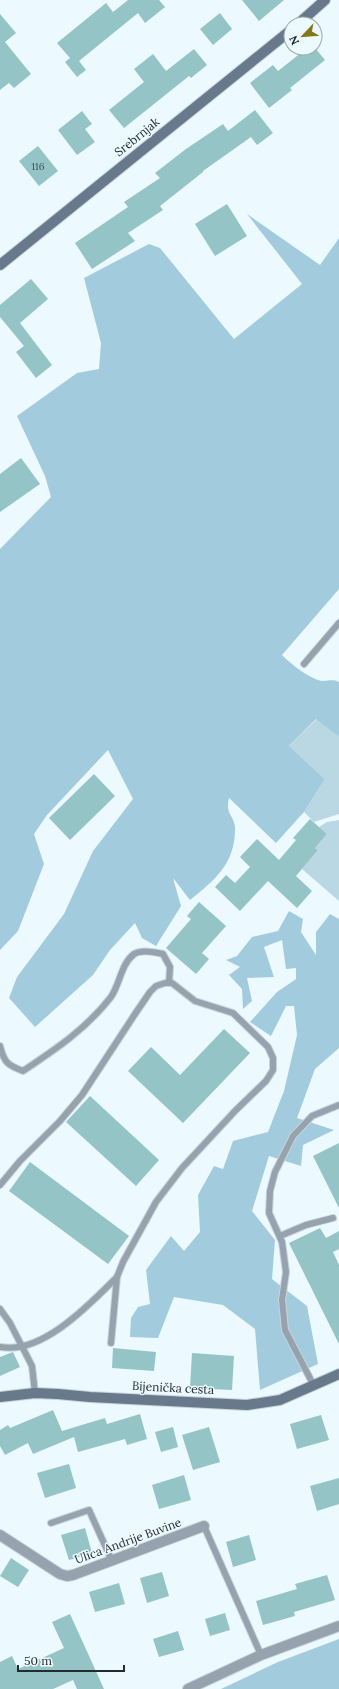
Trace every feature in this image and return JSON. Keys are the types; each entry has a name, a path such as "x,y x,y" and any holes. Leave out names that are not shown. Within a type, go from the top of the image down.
{"main road":[{"path":"307,16 325,0"},
{"name":"Srebrnjak","path":"0,265 283,36"},
{"name":"Bijenička cesta","path":"0,1397 35,1393 247,1405 280,1400 339,1374"}],"street":[{"name":"Ulica Andrije Buvine","path":"0,1535 60,1574 67,1576 112,1561 204,1526"},
{"path":"188,1689 261,1655 339,1626"}],"lane":[{"path":"304,664 339,623"},
{"path":"0,1046 3,1059 12,1067 23,1071 58,1048 91,1021 104,1006 112,995 127,961 135,953 146,951 163,954 170,967 168,983"},
{"path":"0,1185 20,1161 60,1121 82,1095 150,992 156,986 172,983 195,1001 233,1013 268,1047 273,1058 273,1070 266,1080 182,1168 160,1196 123,1262 117,1277 111,1343"},
{"path":"314,1386 284,1330 282,1300 286,1272 282,1242 269,1213 270,1191 275,1172 293,1136 312,1116 339,1105"},
{"path":"280,1236 306,1225 333,1218"},
{"path":"0,1347 7,1348 22,1346 51,1334 76,1316 117,1277"},
{"path":"0,1308 22,1346 33,1372 35,1393"},
{"path":"51,1523 89,1510 112,1561"},
{"path":"204,1526 261,1655"}],"shaded area":[{"path":"247,214 320,265 339,238 339,589 282,655 296,667 313,678 323,681 333,680 339,682 339,737 316,719 289,746 325,779 304,812 276,843 229,798 228,808 235,827 234,840 228,861 222,870 208,885 190,900 173,878 181,906 156,946 142,938 135,923 110,950 93,975 35,1027 9,998 17,977 64,914 93,851 133,799 108,750 47,815 34,834 44,864 18,931 0,950 0,549 51,497 45,476 17,416 77,373 99,369 101,343 84,278 149,244 160,248 234,339 302,284"},
{"path":"317,719 339,737 339,814 314,822 304,812 325,779 289,746"},
{"path":"339,820 339,901 302,869 318,850 315,848 327,834 319,827 327,822"},
{"path":"289,911 303,919 301,932 316,955 316,932 330,914 339,919 339,1048 315,1069 297,1118 334,1130 303,1145 301,1166 269,1156 252,1211 275,1240 272,1279 307,1306 318,1364 260,1390 255,1329 223,1305 174,1297 158,1338 130,1337 131,1318 138,1307 150,1304 146,1270 171,1236 184,1251 200,1232 198,1195 214,1166 223,1169 233,1141 268,1132 284,1091 297,1035 294,1006 286,1006 271,1036 250,1022 277,992 296,979 296,968 286,969 282,940 264,947 274,977 247,978 252,1001 243,1009 242,989 229,975 240,967 226,960 237,956 252,937 278,931"},
{"path":"339,1639 339,1689 221,1689 278,1662"}],"building":[{"path":"128,0 159,0 165,7 145,23 138,13 79,61 86,70 77,77 65,62 70,58 57,43 106,3 113,12"},
{"path":"242,0 284,0 259,21"},
{"path":"220,13 232,29 213,45 200,29"},
{"path":"0,14 16,33 5,42 31,74 14,88 9,83 0,90"},
{"path":"194,49 207,65 191,78 189,76 124,128 109,110 144,82 134,69 153,54 166,71"},
{"path":"297,56 322,56 325,60 290,88 292,90 269,108 250,83 273,65 278,71"},
{"path":"255,110 273,133 257,145 251,137 203,171 160,206 163,210 128,233 135,241 92,269 75,243 128,207 124,202 160,178 155,173 186,149 223,124 228,131"},
{"path":"82,111 92,124 85,129 95,142 77,155 58,130"},
{"path":"38,146 58,171 39,186 19,161"},
{"path":"227,204 247,236 215,256 195,224"},
{"path":"31,279 48,299 20,323 52,365 36,378 16,352 24,346 0,317 0,305"},
{"path":"21,458 40,484 0,512 0,474"},
{"path":"94,774 115,796 70,840 49,818"},
{"path":"310,819 327,834 315,848 318,850 296,876 312,891 297,908 268,881 240,911 215,887 226,875 235,883 250,867 240,857 257,839 279,860 296,840 293,838"},
{"path":"199,902 226,926 202,953 209,959 196,974 166,948 191,919 187,916"},
{"path":"224,1029 250,1053 183,1123 128,1071 151,1047 180,1075"},
{"path":"90,1096 159,1160 136,1186 66,1122"},
{"path":"339,1143 339,1208 313,1156"},
{"path":"30,1162 129,1236 108,1264 9,1191"},
{"path":"320,1228 326,1238 339,1231 339,1249 333,1252 339,1265 339,1344 289,1243"},
{"path":"113,1348 156,1352 154,1371 112,1368"},
{"path":"13,1352 20,1367 0,1376 0,1357"},
{"path":"192,1353 234,1356 232,1390 190,1388"},
{"path":"53,1410 62,1431 105,1418 107,1424 140,1414 147,1439 127,1445 125,1439 78,1452 74,1437 33,1454 28,1443 5,1455 0,1446 0,1430 8,1425 10,1428"},
{"path":"321,1415 329,1440 297,1449 290,1424"},
{"path":"173,1427 178,1447 161,1452 155,1432"},
{"path":"209,1427 220,1462 193,1470 182,1435"},
{"path":"69,1464 76,1488 45,1498 37,1473"},
{"path":"184,1475 191,1500 159,1509 152,1485"},
{"path":"339,1478 339,1504 317,1511 310,1486"},
{"path":"85,1528 92,1553 69,1560 61,1535"},
{"path":"249,1535 256,1560 233,1567 226,1542"},
{"path":"11,1558 29,1570 18,1587 0,1576"},
{"path":"162,1572 169,1596 147,1603 140,1578"},
{"path":"327,1575 335,1600 294,1612 295,1616 263,1625 256,1601 297,1589 295,1584"},
{"path":"119,1583 125,1604 95,1612 89,1592"},
{"path":"225,1613 230,1630 210,1636 205,1619"},
{"path":"70,1614 104,1689 77,1689 73,1680 53,1689 0,1689 0,1662 12,1656 18,1669 64,1648 52,1622"},
{"path":"178,1631 184,1650 159,1657 153,1639"}]}
